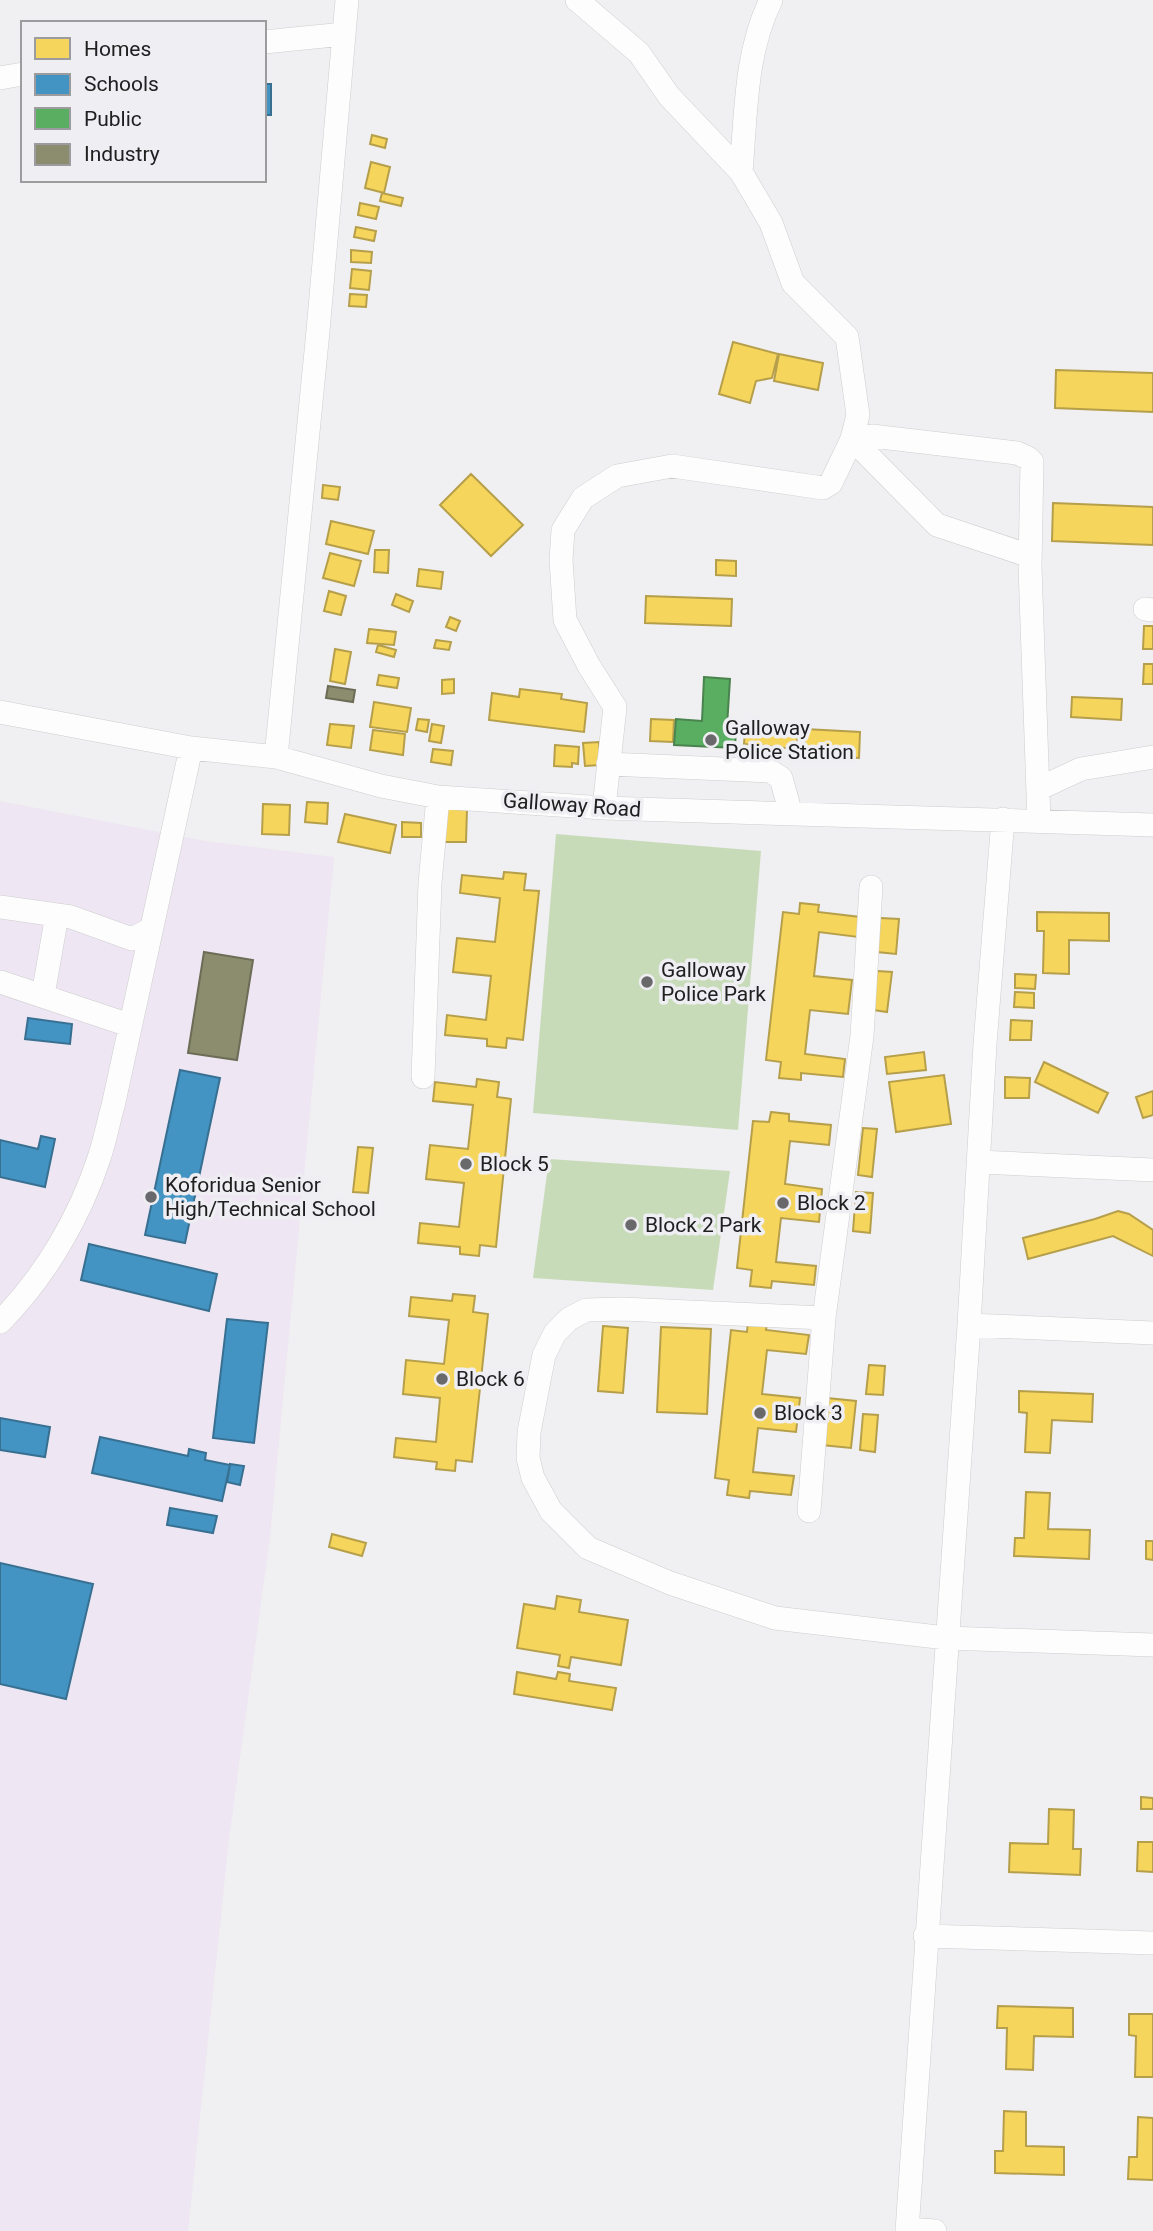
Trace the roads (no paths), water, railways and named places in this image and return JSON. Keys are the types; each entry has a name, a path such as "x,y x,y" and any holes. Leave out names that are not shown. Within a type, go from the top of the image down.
{"street":[{"path":"276,757 347,0"},
{"path":"577,0 639,53 669,96 741,172 771,223 793,283 847,337 858,415 852,439 831,484 823,488 672,466 617,476 583,498 563,530 561,560 565,620 589,666 615,707 604,808"},
{"path":"741,172 751,60 760,22 771,0"},
{"path":"266,42 344,34"},
{"path":"0,78 21,74"},
{"path":"852,439 872,436 1017,453 1028,458 1033,467 1030,556 1039,821"},
{"path":"852,439 937,525 1030,556"},
{"name":"Galloway Road","path":"0,712 191,748 276,757 381,786 438,797 604,808 1153,825"},
{"path":"0,1322 18,1305 75,1217 99,1158 113,1106 191,748"},
{"path":"1038,789 1081,769 1153,757"},
{"path":"608,764 770,771 781,778 791,814"},
{"path":"423,1077 430,883 438,797"},
{"path":"934,2231 907,2230 925,1936 969,1325 985,1044 1003,819"},
{"path":"809,1511 824,1318 862,1036 872,887"},
{"path":"0,907 71,917 132,939 151,929"},
{"path":"43,995 57,915"},
{"path":"0,982 129,1025"},
{"path":"979,1162 1153,1170"},
{"path":"824,1318 586,1310 569,1319 555,1334 544,1355 529,1432 528,1458 533,1478 551,1511 588,1548 637,1570 775,1618 946,1637 1153,1645"},
{"path":"969,1325 1153,1334"},
{"path":"925,1936 1153,1943"}],"place":[{"name":"Galloway Police Station","path":"711,740"},
{"name":"Galloway Police Park","path":"647,982"},
{"name":"Block 5","path":"466,1164"},
{"name":"Koforidua Senior High/Technical School","path":"151,1197"},
{"name":"Block 2","path":"783,1203"},
{"name":"Block 2 Park","path":"631,1225"},
{"name":"Block 6","path":"442,1379"},
{"name":"Block 3","path":"760,1413"}]}
